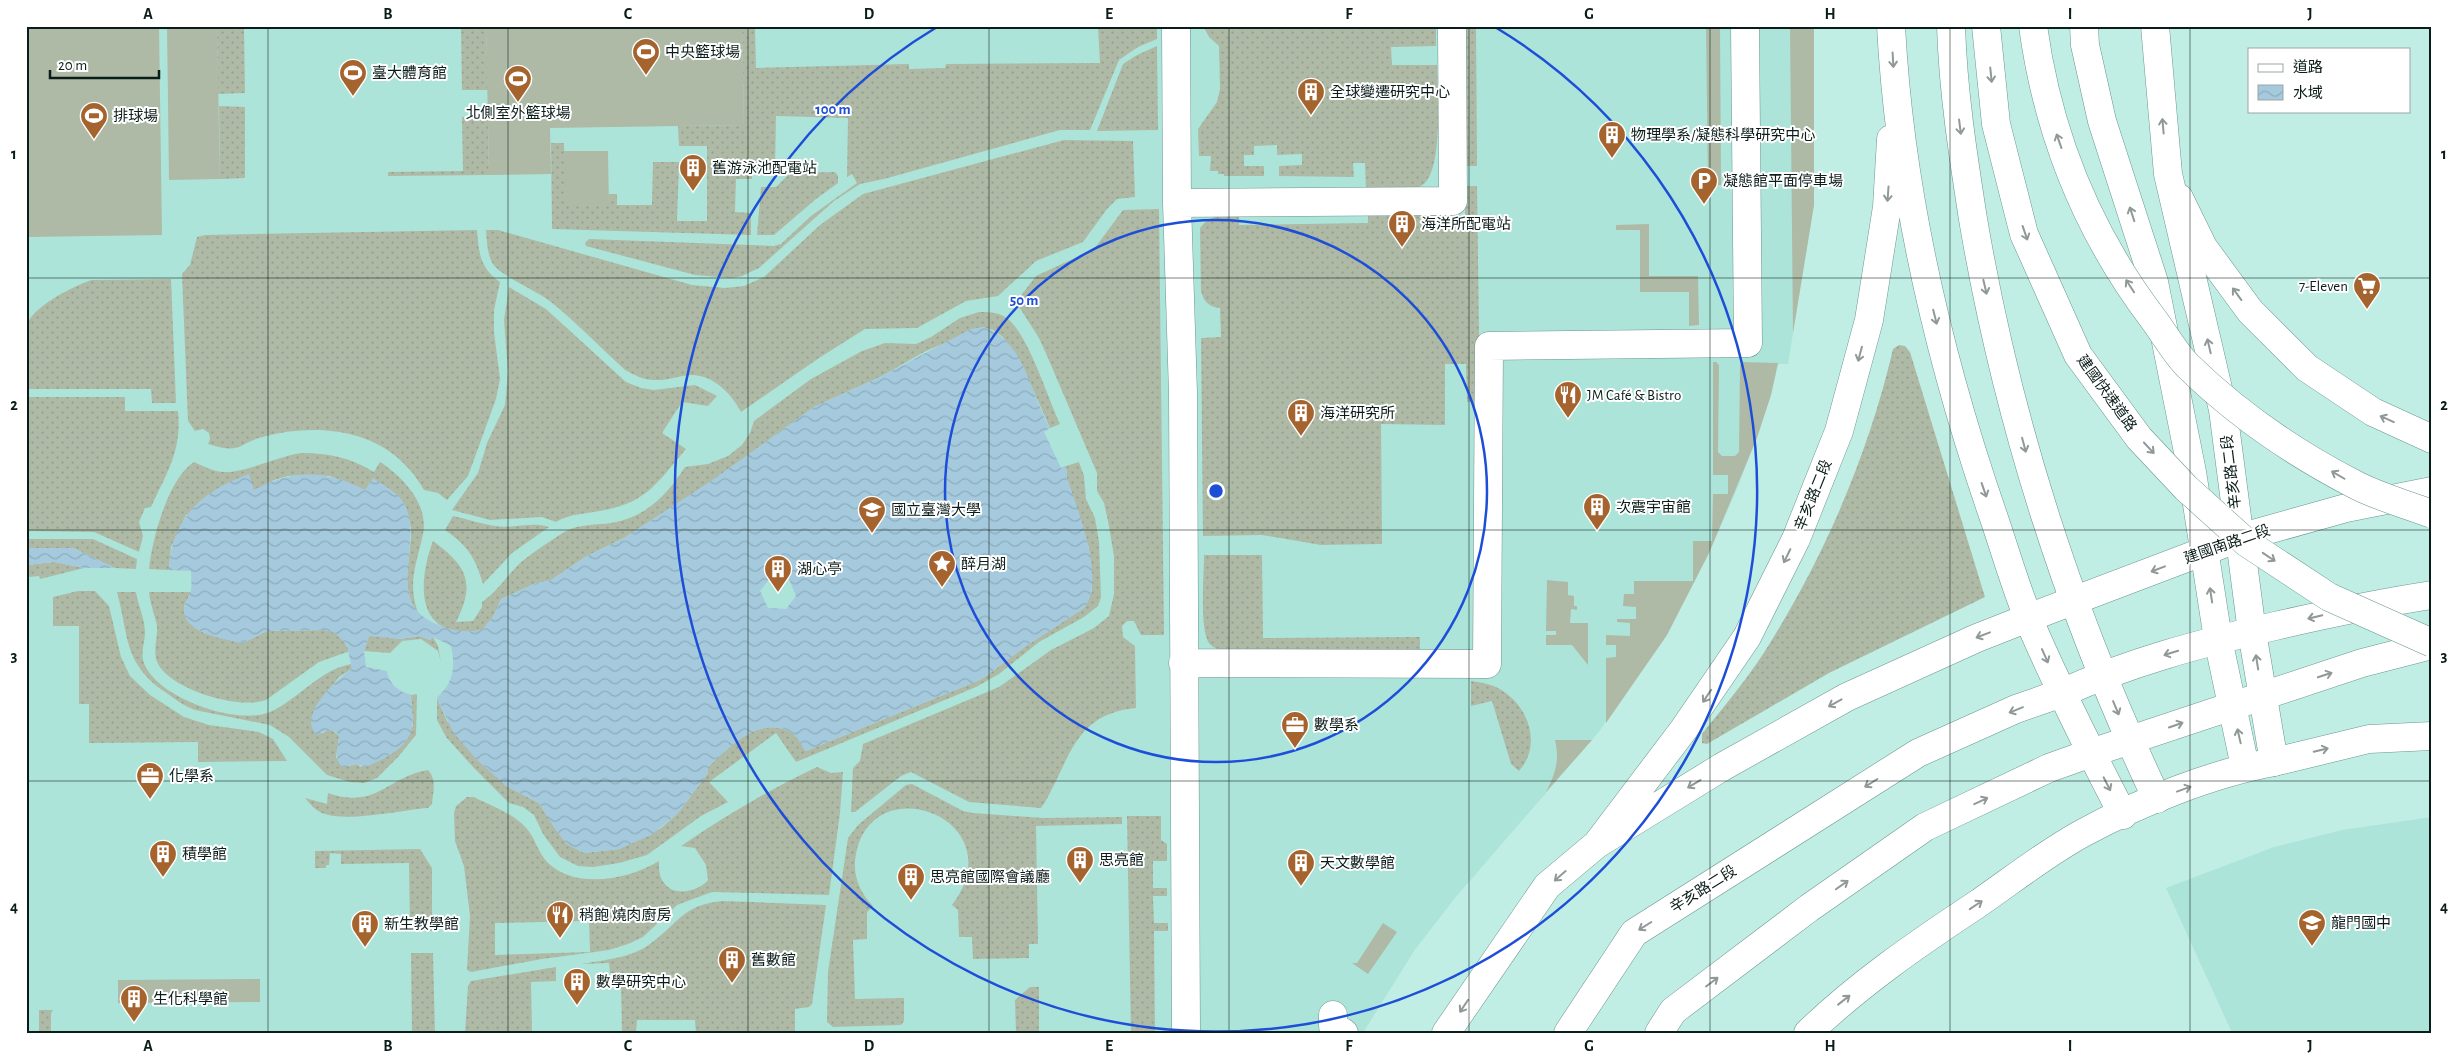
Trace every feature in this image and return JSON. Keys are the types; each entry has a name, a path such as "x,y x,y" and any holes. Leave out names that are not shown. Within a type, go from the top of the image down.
{"main road":[{"path":"1176,26 1177,203 1183,393 1186,1033"},
{"path":"1177,203 1453,201 1452,26"},
{"path":"1183,663 1487,664 1489,346 1748,343 1745,26"},
{"name":"辛亥路二段","path":"1891,26 1895,93 1923,270 1968,444 2028,618 2062,693 2122,815"},
{"path":"1951,26 1952,61 1965,170 1983,279 2007,386 2037,492 2074,601 2102,675 2157,799"},
{"name":"建國快速道路","path":"1986,26 1996,124 2024,234 2078,354 2139,438 2186,488 2247,542 2329,597 2432,644"},
{"path":"2033,26 2039,71 2055,129 2076,190 2108,254 2141,304 2187,364 2244,414 2296,451 2355,485 2432,514"},
{"name":"辛亥路二段","path":"2155,26 2168,174 2223,410 2252,632 2274,762"},
{"path":"2085,36 2102,121 2154,282 2192,472 2218,639 2246,767"},
{"name":"辛亥路二段","path":"1596,844 1684,729 1747,637 1796,539 1840,430 1869,320 1887,207 1895,93"},
{"path":"2168,174 2203,247 2250,311 2307,368 2373,412 2432,439"},
{"name":"建國南路二段","path":"2028,618 2239,538 2346,508 2432,491"},
{"path":"2062,693 2102,675 2218,639 2366,605 2432,595"},
{"name":"辛亥路二段","path":"1446,1033 1547,886 1596,844 1722,767 1847,697 1977,638 2028,618"},
{"name":"建國快速道路","path":"2091,753 2362,663 2432,644"},
{"name":"辛亥路二段","path":"1568,1033 1634,933 1918,753 2016,709 2062,693"},
{"path":"1808,1033 1839,1003 1913,948 2082,833 2157,799 2246,767 2369,739 2432,736"},
{"path":"1659,1033 1673,1011 1810,908 1925,827 2049,768 2091,753"}],"shaded area":[{"name":"國立臺灣大學","path":"26,26 1814,26 1814,205 1788,364 1778,364 1771,395 1740,482 1709,553 1667,635 1598,733 1455,898 1414,951 1363,1033 26,1033"},
{"name":"排球場","path":"26,26 159,26 162,235 29,237"},
{"path":"167,26 217,26 220,179 169,180"},
{"path":"217,26 244,26 245,93 218,94"},
{"path":"461,26 486,26 488,90 462,90"},
{"name":"中央籃球場","path":"486,26 742,26 744,125 550,128 551,174 489,175"},
{"path":"742,26 755,26 756,68 909,64 909,69 945,68 946,64 1100,63 1098,26 1157,26 1157,39 1138,47 1119,60 1090,130 1060,130 860,184 834,201 759,268 742,276 732,278 695,275 586,246 585,243 589,239 774,246 781,244 811,216 857,183 852,174 847,177 848,118 776,116 775,169 752,168 752,179 736,179 735,212 751,213 751,235 552,229 551,143 564,143 565,205 609,205 609,194 617,194 617,205 652,205 653,162 679,162 677,221 707,221 707,146 679,146 678,126 744,125"},
{"name":"全球變遷研究中心","path":"1203,26 1436,26 1436,46 1391,47 1392,65 1437,65 1438,132 1433,167 1427,180 1414,189 1366,191 1365,163 1353,163 1354,177 1279,176 1279,166 1302,165 1302,154 1277,155 1277,145 1254,146 1254,155 1244,155 1244,166 1264,166 1264,176 1224,176 1224,174 1218,174 1218,171 1210,171 1211,156 1199,156 1198,129 1217,102 1220,89 1219,46 1209,37"},
{"path":"1463,26 1476,26 1477,166 1465,166"},
{"path":"1706,26 1720,26 1721,185 1708,185"},
{"path":"1790,26 1814,26 1814,205 1793,333"},
{"path":"1157,46 1158,130 1097,131 1123,64"},
{"path":"219,106 245,107 245,178 220,179"},
{"path":"462,117 488,117 489,175 388,176 388,172 463,171"},
{"path":"1064,140 1133,141 1135,197 1117,199 1107,209 1083,242 1036,261 998,296 966,301 917,328 865,329 741,412 728,393 709,379 701,376 693,375 664,380 650,380 625,370 551,302 497,269 488,252 486,230 498,230 692,285 725,288 744,286 764,277 820,225 863,194"},
{"path":"564,151 608,151 609,205 564,205"},
{"path":"835,172 838,176 838,183 774,235 757,235 761,187 776,187 790,173"},
{"path":"1465,186 1477,186 1480,402 1467,402 1466,364 1445,364 1445,425 1381,424 1382,544 1321,545 1262,535 1203,536 1201,338 1221,337 1220,308 1208,303 1201,291 1200,228 1208,220 1217,216 1228,215 1239,215 1239,225 1368,223 1368,215 1465,215"},
{"path":"1159,209 1164,635 1141,635 1134,621 1127,621 1122,626 1123,637 1135,646 1136,708 1106,716 1094,722 1085,731 1070,753 1041,808 969,802 911,772 901,776 855,812 851,812 853,768 860,761 863,744 999,687 1051,650 1094,628 1109,616 1114,594 1114,556 1104,503 1097,491 1097,473 1039,338 1016,302 1036,276 1094,249 1123,210"},
{"path":"1649,224 1649,276 1698,276 1699,325 1689,326 1689,292 1640,292 1640,230 1616,230 1616,225"},
{"path":"477,230 484,266 500,282 494,310 494,332 500,379 496,399 468,476 447,500 438,493 424,490 410,470 394,455 378,444 360,437 342,432 304,430 266,436 239,447 228,448 208,444 210,439 209,433 203,429 195,431 188,421 182,274 190,265 197,237 205,235"},
{"path":"171,279 176,403 152,403 151,389 26,389 26,327 29,320 44,305 74,287 91,280"},
{"path":"509,287 546,309 626,382 641,388 654,390 695,385 717,396 708,406 682,402 662,433 686,449 660,480 642,495 620,506 573,515 556,522 542,517 490,520 452,510 478,473 487,443 505,405 508,372 504,320"},
{"path":"979,312 999,314 1013,324 1029,350 1060,424 1050,428 1031,385 1003,337 993,330 982,327 924,352 882,376 814,407 717,478 624,538 587,556 551,580 534,584 501,599 493,617 482,630 461,632 445,628 433,619 427,607 424,593 424,576 433,541 454,559 465,576 466,596 456,622 473,621 482,607 482,602 497,589 519,564 536,551 571,529 623,520 645,510 663,495 685,467 708,464 728,456 742,445 750,433 754,421 811,379 862,351 885,343 916,344 931,337 960,318"},
{"path":"1899,345 1905,346 1910,352 1985,597 1829,673 1707,744 1702,743 1702,734 1762,655 1790,609 1827,538 1844,501 1872,426 1893,349"},
{"path":"1713,362 1719,365 1718,452 1722,456 1735,456 1739,452 1740,365 1742,362 1778,363 1771,395 1757,438 1709,553 1667,635 1606,723 1606,658 1616,657 1616,645 1606,645 1606,635 1630,636 1630,623 1617,622 1617,619 1636,619 1636,607 1623,606 1624,594 1634,594 1634,581 1693,581 1693,541 1712,541 1713,494 1728,494 1728,475 1713,475"},
{"path":"26,397 125,397 125,411 178,411 178,438 172,461 151,507 145,508 139,522 143,536 139,552 94,532 26,531"},
{"path":"302,453 339,457 357,463 374,472 380,462 397,475 412,492 422,512 424,523 413,582 413,592 418,613 412,604 407,583 411,529 404,503 365,491 330,476 288,476 274,480 254,491 186,515 171,547 169,570 149,569 158,527 169,495 176,481 194,462 216,471 225,472 246,469"},
{"path":"1079,462 1084,476 1086,499 1095,518 1099,542 1101,597 1098,606 1084,617 1039,642 999,674 976,687 796,762 776,733 709,782 728,802 701,816 647,855 619,863 593,867 578,866 560,857 543,834 534,815 523,807 509,803 446,737 437,720 437,698 447,721 506,786 539,803 567,844 584,853 619,849 661,828 678,813 708,773 708,767 746,735 768,727 780,728 792,733 806,751 982,679 1026,646 1084,608 1092,591 1089,548 1067,478 1066,466"},
{"path":"453,516 495,526 543,525 549,527 512,553 483,584 470,553 460,541 445,530"},
{"path":"26,539 93,539 137,559 136,569 115,568 73,548 26,548"},
{"path":"1204,555 1262,555 1263,638 1420,637 1420,649 1219,650 1209,643 1205,631 1203,610"},
{"path":"55,562 84,568 40,579 39,576 29,577 29,574 26,574 26,565"},
{"path":"1547,580 1568,582 1568,595 1574,596 1574,606 1577,606 1577,610 1571,609 1570,623 1588,623 1588,665 1572,645 1546,645 1546,635 1556,635 1556,631 1546,631"},
{"path":"78,591 95,591 109,606 121,657 130,676 150,695 184,717 209,725 259,732 273,739 287,761 198,762 198,742 89,743 89,704 79,704 79,626 53,626 53,597"},
{"path":"117,592 136,592 145,628 142,655 144,663 152,676 181,698 219,712 256,715 270,712 329,672 351,664 352,669 339,677 315,708 322,734 327,730 332,730 339,736 336,758 349,766 357,764 361,767 413,726 411,695 417,694 416,735 377,778 364,783 350,782 327,775 289,737 270,725 195,710 180,702 151,681 141,670 130,648"},
{"path":"149,592 191,592 184,606 194,627 204,633 243,643 267,631 325,630 335,633 342,639 350,651 319,662 266,700 240,702 207,696 177,682 158,664 155,650 157,626"},
{"path":"375,635 400,639 420,636 430,640 433,637 438,646 441,662 438,651 421,639 402,641 390,653 364,651 369,636"},
{"path":"1471,681 1485,683 1498,688 1517,704 1524,714 1529,725 1530,749 1519,771 1511,764 1492,701 1471,706"},
{"path":"1555,740 1592,740 1546,792 1556,767"},
{"path":"817,767 831,773 843,772 840,813 829,895 712,892 677,905 643,937 628,944 609,950 542,959 471,972 467,970 470,916 464,866 455,841 454,813 456,806 467,797 474,797 516,819 530,833 547,862 559,871 587,879 602,879 632,873 659,861 660,876 663,882 669,888 687,891 699,887 708,880 706,865 695,848 681,846 782,784","holes":["589,921 590,952 495,955 495,923"]},
{"path":"428,770 433,778 434,786 432,804 428,808 345,817 322,813 305,798 327,804 328,793 358,798 381,791 402,779"},
{"path":"912,784 963,811 973,813 1043,818 1122,817 1122,824 1036,826 1038,944 1029,944 1029,958 973,959 972,937 959,937 958,910 952,905 967,875 966,849 954,828 934,814 911,809 887,812 868,827 856,854 855,869 860,889 873,906 867,912 867,939 853,940 855,999 904,998 904,1021 901,1025 833,1027 827,1022 828,972 848,838 858,825 906,785"},
{"path":"1127,816 1161,816 1161,840 1167,844 1167,861 1153,861 1153,888 1167,888 1167,896 1153,896 1154,923 1168,923 1168,931 1154,931 1155,1033 1131,1033"},
{"name":"龍門國中","path":"2432,817 2432,1033 2232,1033 2166,888 2274,847 2342,830"},
{"path":"420,849 432,868 432,931 410,931 409,863 341,864 341,854 330,853 329,865 326,865 326,868 315,868 315,851"},
{"path":"722,901 826,905 812,1004 809,1007 795,1009 795,1033 696,1033 695,1020 637,1020 636,1033 622,1033 621,981 618,980 618,973 610,973 609,963 582,964 617,958 643,949 689,911 709,903"},
{"path":"1383,923 1397,932 1368,974 1352,963 1357,963"},
{"path":"411,953 433,953 435,1033 412,1033"},
{"path":"556,967 556,981 531,982 532,1033 465,1033 468,986 471,981"},
{"path":"260,979 260,1002 118,1003 118,980"},
{"path":"1030,987 1039,987 1039,1033 1016,1033 1015,1000"},
{"path":"39,1010 53,1010 51,1013 51,1033 39,1033"}],"water":[{"name":"醉月湖","path":"982,327 996,333 1008,343 1017,355 1025,369 1050,428 1044,432 1061,468 1066,466 1067,478 1083,525 1091,563 1092,581 1090,596 1084,608 1026,646 982,679 806,751 792,733 780,728 768,727 746,735 708,767 708,773 678,813 651,835 619,849 584,853 567,844 539,803 506,786 476,759 453,732 437,698 447,687 452,675 451,646 433,637 430,640 420,636 400,639 369,636 364,651 366,667 387,671 390,680 395,686 411,695 412,727 406,741 395,752 366,767 357,764 343,767 337,757 339,736 336,732 328,730 317,735 312,727 312,718 315,709 329,689 352,669 347,645 335,633 325,630 267,631 243,643 208,634 192,625 186,619 184,612 191,590 191,571 169,570 171,552 183,521 204,498 232,481 249,474 254,490 282,478 310,475 337,479 365,490 373,478 395,493 405,505 409,520 410,536 408,586 411,601 419,613 434,623 452,630 482,630 493,617 501,599 534,584 551,580 587,556 624,538 717,477 814,407 882,376 971,329","holes":["771,577 789,579 796,596 786,609 768,608 760,591"]},
{"path":"26,548 73,548 115,568 84,568 55,562 26,565"}],"place":[{"name":"中央籃球場","path":"646,76"},
{"name":"臺大體育館","path":"353,97"},
{"name":"北側室外籃球場","path":"518,103"},
{"name":"全球變遷研究中心","path":"1311,116"},
{"name":"排球場","path":"94,140"},
{"name":"物理學系/凝態科學研究中心","path":"1612,159"},
{"name":"舊游泳池配電站","path":"693,192"},
{"name":"凝態館平面停車場","path":"1704,205"},
{"name":"海洋所配電站","path":"1402,248"},
{"name":"7-Eleven","path":"2367,310"},
{"name":"JM Café & Bistro","path":"1568,419"},
{"name":"海洋研究所","path":"1301,437"},
{"name":"次震宇宙館","path":"1597,531"},
{"name":"國立臺灣大學","path":"872,534"},
{"name":"醉月湖","path":"942,588"},
{"name":"湖心亭","path":"778,593"},
{"name":"數學系","path":"1295,749"},
{"name":"化學系","path":"150,800"},
{"name":"積學館","path":"163,878"},
{"name":"思亮館","path":"1080,884"},
{"name":"天文數學館","path":"1301,887"},
{"name":"思亮館國際會議廳","path":"911,901"},
{"name":"稍飽 燒肉廚房","path":"560,939"},
{"name":"龍門國中","path":"2312,947"},
{"name":"新生教學館","path":"365,948"},
{"name":"舊數館","path":"732,984"},
{"name":"數學研究中心","path":"577,1006"},
{"name":"生化科學館","path":"134,1023"}]}
